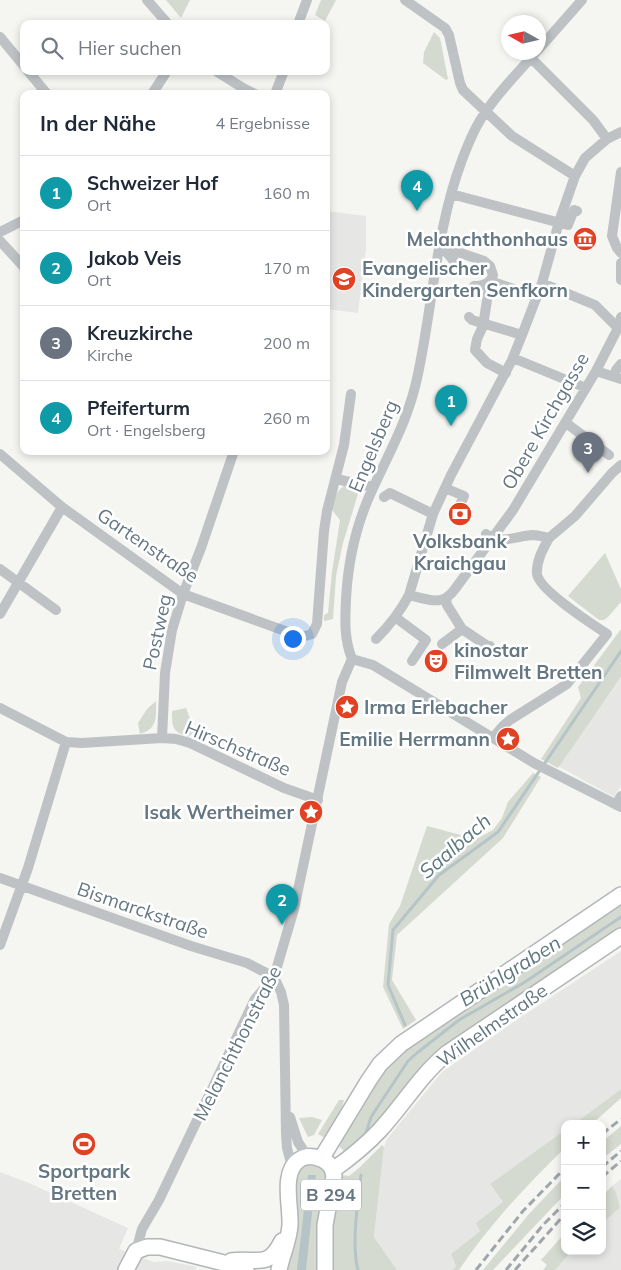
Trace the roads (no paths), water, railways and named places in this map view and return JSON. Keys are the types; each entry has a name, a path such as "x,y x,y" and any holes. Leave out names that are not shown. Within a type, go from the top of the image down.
{"main road":[{"name":"Wilhelmstraße","path":"314,1158 380,1064 402,1044 621,895"},
{"name":"Wilhelmstraße","path":"333,1170 354,1155 380,1130 421,1078 446,1054 621,936"},
{"name":"B 294","path":"279,1270 286,1249 290,1227 288,1183 292,1167 299,1160 314,1158 329,1164 333,1170 334,1182 325,1225 325,1270"},
{"path":"224,1263 233,1260 259,1262 269,1260 277,1252 290,1227"},
{"path":"136,1251 147,1247 160,1247 246,1270"},
{"name":"Melanchthonstraße","path":"126,1270 136,1251"}],"street":[{"path":"147,0 164,20"},
{"path":"300,20 308,0"},
{"path":"405,0 445,28 449,35 461,87 512,136 575,176"},
{"name":"Engelsberg","path":"546,41 582,0"},
{"path":"0,37 20,61"},
{"name":"Engelsberg","path":"352,658 346,643 345,622 346,585 355,539 373,487 400,433 413,396 451,194 462,160 485,111 530,60"},
{"path":"540,60 607,139"},
{"path":"31,75 44,90"},
{"path":"154,90 164,75"},
{"path":"222,75 247,90"},
{"path":"277,90 282,75"},
{"path":"376,639 395,618 408,595 433,514 513,358 542,283 559,222 575,176 585,158 607,139 621,132"},
{"path":"621,172 612,236 621,253"},
{"path":"451,194 568,225 574,210 577,211"},
{"path":"0,232 20,222"},
{"path":"0,241 20,263"},
{"path":"440,246 454,261"},
{"path":"440,246 484,261 492,270 493,275 490,281 483,324 473,349 487,363 506,373"},
{"path":"621,263 621,280"},
{"path":"474,286 484,285 490,281"},
{"path":"490,281 537,297"},
{"path":"542,283 595,305 618,328"},
{"name":"Obere Kirchgasse","path":"448,603 489,536 513,510 566,423 596,371 618,328 621,317"},
{"path":"470,320 522,335"},
{"path":"513,358 586,388"},
{"path":"596,371 619,371"},
{"path":"351,394 344,445 336,479 373,487"},
{"path":"566,423 609,455"},
{"name":"Gartenstraße","path":"0,454 62,506 183,594 299,636 312,634 317,624 324,531 336,479"},
{"name":"Postweg","path":"162,738 165,673 172,630 233,455"},
{"path":"493,738 510,720 567,684 607,634 546,590 537,577 537,565 549,538 575,516 621,465"},
{"path":"445,488 464,496 460,506"},
{"path":"384,497 390,493 433,514"},
{"path":"0,614 62,506"},
{"path":"489,536 507,540 533,535 549,538"},
{"path":"0,569 56,610"},
{"path":"408,595 448,603 462,629 490,646"},
{"path":"395,618 434,642"},
{"path":"412,661 434,642 450,637 462,629"},
{"path":"352,658 373,665 534,763 619,803"},
{"name":"Melanchthonstraße","path":"136,1251 142,1229 159,1200 255,999 274,977 294,909 342,682 352,658"},
{"name":"Hirschstraße","path":"0,708 66,742 82,743 162,738 190,743 284,788 318,800"},
{"path":"0,945 22,886 66,742"},
{"name":"Bismarckstraße","path":"0,878 191,946 248,963 274,977"},
{"path":"274,977 281,992 284,1005 287,1148 292,1167"},
{"path":"287,1106 298,1142 314,1158"}],"waterway":[{"name":"Saalbach","path":"405,1025 388,985 393,930 439,875 498,832 621,651"},
{"name":"Brühlgraben","path":"366,1133 371,1117 408,1061 417,1053 459,1020 525,982 621,917"},
{"name":"Saalbach","path":"358,1270 355,1235 361,1175"}],"railway":[{"path":"606,1131 621,1119"},
{"path":"604,1165 621,1151"},
{"path":"606,1174 621,1161"},
{"path":"476,1270 523,1211 561,1172"},
{"path":"506,1270 543,1225 561,1207"},
{"path":"515,1270 561,1218"}],"place":[{"name":"Pfeiferturm","path":"417,211"},
{"name":"Melanchthonhaus","path":"585,239"},
{"name":"Evangelischer Kindergarten Senfkorn","path":"344,279"},
{"name":"Schweizer Hof","path":"451,426"},
{"name":"Kreuzkirche","path":"588,473"},
{"name":"Volksbank Kraichgau","path":"460,514"},
{"name":"kinostar Filmwelt Bretten","path":"436,661"},
{"name":"Irma Erlebacher","path":"347,707"},
{"name":"Emilie Herrmann","path":"508,739"},
{"name":"Isak Wertheimer","path":"311,812"},
{"name":"Jakob Veis","path":"282,925"},
{"name":"Sportpark Bretten","path":"84,1144"}]}
